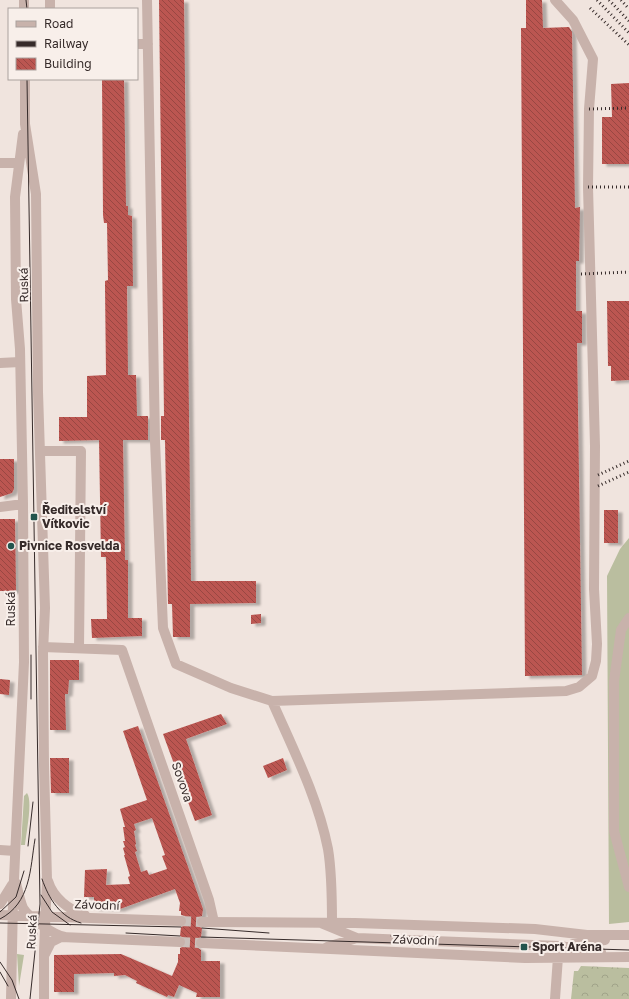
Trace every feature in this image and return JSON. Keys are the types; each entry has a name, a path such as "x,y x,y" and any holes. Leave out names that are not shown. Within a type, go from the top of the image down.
{"street":[{"path":"148,0 155,441 163,628 176,664 231,688 272,700 566,692 579,687 592,676 596,661 597,644 594,589 594,446 588,188 589,108 593,59 573,20 555,0"},
{"path":"138,44 148,44"},
{"name":"Ruská","path":"11,999 12,915 24,662 23,504 20,362 16,299 15,197 25,124 25,80"},
{"name":"Ruská","path":"25,124 36,194 38,392 41,451 44,608 44,765 48,880 44,956 44,999"},
{"path":"0,163 19,163"},
{"path":"0,363 20,362"},
{"path":"41,451 81,451 79,648 43,646"},
{"path":"0,507 23,504"},
{"path":"629,618 621,630 614,681 614,831 629,887"},
{"name":"Sovova","path":"79,648 122,650 209,900 214,922"},
{"path":"272,700 313,797 328,849 332,890 332,922"},
{"path":"0,850 15,851"},
{"path":"0,904 11,889 14,875"},
{"path":"14,875 22,906 30,915 54,934 66,937 180,942"},
{"path":"48,880 51,889 61,901 78,913 94,917"},
{"name":"Závodní","path":"0,915 181,921"},
{"name":"Závodní","path":"202,922 332,922 540,930 587,935 629,936"},
{"path":"320,923 357,938"},
{"path":"559,946 629,936"},
{"path":"44,956 51,942 66,937"},
{"path":"319,949 357,938 559,946 629,956"},
{"name":"Závodní","path":"201,943 525,958 629,956"},
{"path":"555,999 558,957"}],"green space":[{"path":"629,538 629,922 609,924 607,576 620,549"},
{"path":"27,793 29,797 29,818 25,845 21,845 24,796"},
{"path":"17,954 24,955 19,986"},
{"path":"581,966 629,968 629,999 571,999 574,971 578,971"}],"building":[{"path":"159,0 184,0 191,581 256,581 256,603 190,604 190,637 173,637 172,604 168,604 165,440 161,440 161,416 164,416"},
{"path":"526,0 542,0 543,28 569,27 572,32 575,208 580,207 579,261 576,261 576,311 582,311 582,343 577,343 582,675 525,676 521,28 526,28"},
{"path":"102,80 124,80 126,206 128,206 128,215 132,216 133,286 127,286 128,375 136,375 137,416 148,416 148,440 123,440 125,560 128,560 128,618 142,618 142,636 92,638 91,619 107,619 106,557 101,557 99,440 59,441 59,417 87,417 87,376 106,375 105,281 108,280 107,223 104,223"},
{"path":"629,83 629,164 602,164 602,117 612,117 611,84"},
{"path":"607,301 629,301 629,380 611,381 611,366 608,366"},
{"path":"0,459 14,459 14,489 12,493 0,497"},
{"path":"604,510 618,510 618,543 604,543"},
{"path":"0,519 15,519 16,591 0,591"},
{"path":"261,614 261,623 251,624 251,615"},
{"path":"50,660 79,660 79,680 69,680 68,694 65,694 66,730 50,730"},
{"path":"0,679 10,680 9,695 0,694"},
{"path":"221,714 227,724 186,739 212,815 195,821 163,734"},
{"path":"138,726 203,909 202,916 198,917 196,922 197,926 202,928 201,937 196,939 195,946 201,950 201,961 220,961 220,997 196,997 197,993 179,985 174,997 168,995 167,997 136,983 137,981 125,975 114,976 114,973 74,974 74,992 54,992 54,955 121,954 172,976 178,962 180,948 186,945 186,939 180,936 181,927 186,925 187,921 185,916 181,915 181,911 179,911 180,903 175,889 120,909 94,908 94,897 84,897 85,870 107,869 106,885 130,884 128,877 130,876 123,848 125,847 123,841 125,841 123,827 125,827 120,809 147,800 123,731","holes":["152,818 165,855 162,856 167,869 149,875 147,870 141,872 135,852 137,851 135,845 134,831 136,830 134,824"]},
{"path":"50,758 69,758 69,793 51,793"},
{"path":"283,758 287,770 268,778 263,766"}],"tunnel":[{"path":"181,921 202,922"},
{"path":"180,942 201,943"}],"tram line":[{"path":"26,0 27,8"},
{"path":"27,80 40,904 30,999"},
{"path":"31,655 31,699"},
{"path":"28,846 33,802"},
{"path":"0,919 18,904 23,895 30,873 35,839"},
{"path":"0,912 16,897 24,871"},
{"path":"42,879 52,900 61,912 81,923"},
{"path":"41,895 52,912 70,925"},
{"path":"0,923 181,927"},
{"path":"202,928 269,933"},
{"path":"126,933 180,936"},
{"path":"391,936 437,938"},
{"path":"201,937 629,950"},
{"path":"0,962 12,980 19,999"},
{"path":"0,972 8,986"}],"railway":[{"path":"597,0 629,33"},
{"path":"609,0 629,21"},
{"path":"621,0 629,9"},
{"path":"590,8 629,45"},
{"path":"589,109 629,108"},
{"path":"588,187 629,187"},
{"path":"581,274 629,272"},
{"path":"598,475 629,461"},
{"path":"598,486 629,472"}],"place":[{"name":"Ředitelství Vítkovic","path":"34,517"},
{"name":"Pivnice Rosvelda","path":"11,546"},
{"name":"Sport Aréna","path":"524,947"}]}
